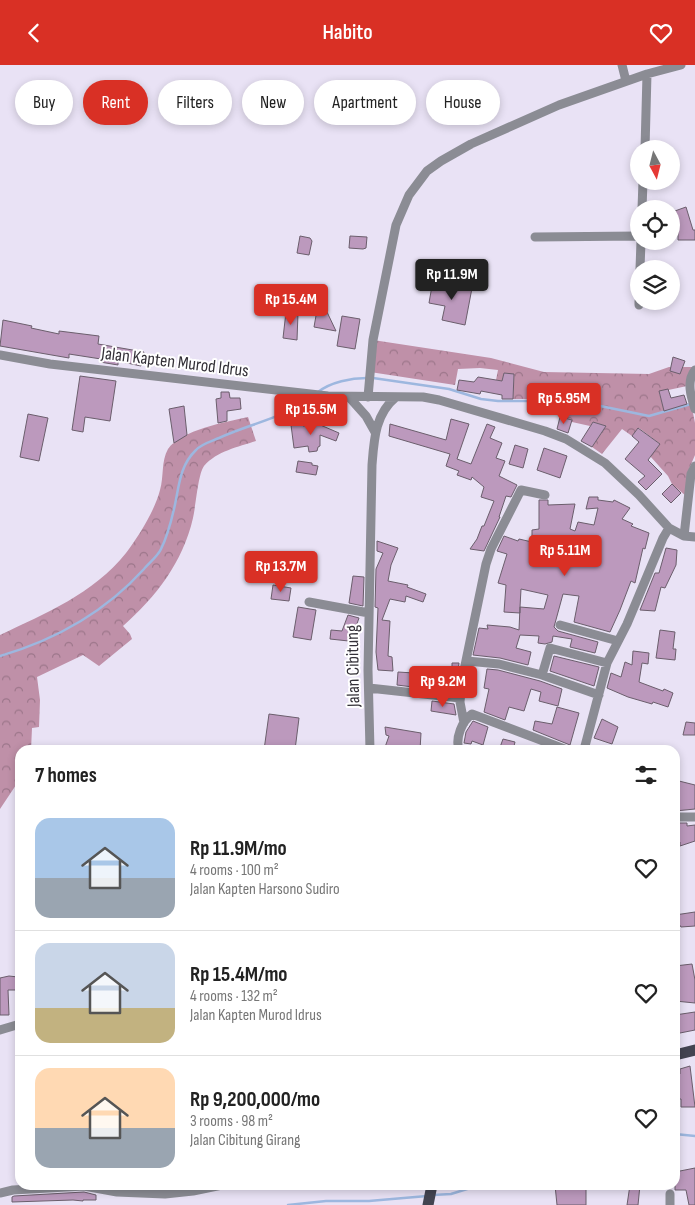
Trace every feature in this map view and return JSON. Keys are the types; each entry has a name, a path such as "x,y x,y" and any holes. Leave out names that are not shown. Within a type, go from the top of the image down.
{"main road":[{"path":"680,1054 695,1050"},
{"path":"428,1205 431,1190"}],"street":[{"path":"622,65 626,81"},
{"path":"368,397 372,348 382,288 396,225 409,195 428,171 441,161 471,144 559,105 647,74 681,65"},
{"path":"644,140 647,74"},
{"path":"535,237 630,236"},
{"name":"Jalan Kapten Murod Idrus","path":"0,355 50,364 328,396 423,397 439,400 546,431 566,439 604,463 639,495 669,528 684,535 695,537"},
{"path":"695,370 691,376 690,387 695,409"},
{"path":"349,397 366,416 375,432"},
{"path":"375,432 388,404 396,397"},
{"name":"Jalan Cibitung","path":"370,745 369,613 372,473 375,432"},
{"path":"684,535 691,477 695,466"},
{"path":"464,723 460,699 462,680 486,564 491,549 521,490 545,495"},
{"path":"584,745 607,663 628,624 669,528"},
{"path":"309,602 369,613"},
{"path":"560,625 618,641"},
{"path":"542,675 549,649 552,648 607,663"},
{"path":"467,661 496,663 542,675 599,695"},
{"path":"369,688 460,699"},
{"path":"459,745 458,737 470,714 475,714 554,745"},
{"path":"680,817 695,817"},
{"path":"0,1029 15,1025"},
{"path":"0,1193 15,1190"},
{"path":"106,1190 165,1194 198,1190"},
{"path":"670,1194 670,1205"}],"green space":[{"path":"373,340 491,358 544,372 649,374 669,367 693,367 687,386 659,392 664,410 691,403 695,423 695,455 689,469 686,496 672,484 668,476 650,456 660,444 639,428 632,436 622,429 602,454 592,447 606,426 593,422 590,426 563,420 564,399 513,399 514,375 504,373 502,381 496,380 498,370 480,368 458,369 455,385 370,372"},
{"path":"248,417 256,441 221,453 204,466 200,476 193,518 175,564 157,591 123,626 132,639 99,666 83,655 37,677 40,700 39,727 32,728 31,745 15,745 15,786 0,809 0,635 68,601 99,580 113,567 126,553 141,531 158,498 163,464 168,449 174,442 193,432"}],"building":[{"path":"686,207 693,230 695,230 695,240 680,240 680,209"},
{"path":"300,236 310,238 312,241 309,255 297,253"},
{"path":"350,236 367,237 366,248 349,248"},
{"path":"433,280 472,288 465,325 442,320 445,306 429,303"},
{"path":"317,310 327,312 336,331 314,327"},
{"path":"286,312 298,313 297,340 283,338"},
{"path":"342,316 360,319 355,349 337,346"},
{"path":"3,320 59,334 59,331 99,336 98,344 144,352 141,366 118,361 118,365 100,362 101,359 69,354 69,358 0,346"},
{"path":"673,357 685,361 680,374 670,371"},
{"path":"504,373 514,374 513,399 502,399 502,395 481,391 480,394 457,390 459,380 474,382 478,377 502,381"},
{"path":"80,376 116,381 110,421 85,417 83,432 72,430"},
{"path":"668,389 671,398 684,395 687,404 664,411 659,391"},
{"path":"221,392 229,392 230,398 240,398 241,409 227,411 227,421 218,423 216,399 221,398"},
{"path":"184,406 187,435 174,443 169,409"},
{"path":"28,414 48,418 39,461 20,457"},
{"path":"560,417 572,420 568,433 557,429"},
{"path":"451,419 469,424 457,459 471,464 487,424 495,427 490,438 502,443 496,458 505,461 499,476 517,485 511,497 506,496 500,517 484,551 470,549 477,539 482,526 484,526 494,501 481,497 484,487 472,477 471,480 457,475 459,471 446,466 450,454 389,436 390,424 446,440"},
{"path":"593,422 606,426 592,447 581,441"},
{"path":"302,423 303,426 318,424 339,433 336,441 320,435 320,446 317,451 309,452 308,446 294,448 291,425"},
{"path":"638,428 660,444 648,460 662,474 646,490 638,482 645,476 625,459 639,442 632,436"},
{"path":"515,445 528,449 523,468 509,464"},
{"path":"544,448 567,456 560,478 537,470"},
{"path":"298,461 318,466 316,475 296,472"},
{"path":"672,484 681,493 671,503 662,494"},
{"path":"589,497 598,497 598,500 613,502 614,500 630,508 622,519 633,524 631,526 649,533 645,549 643,548 635,583 631,581 610,632 574,622 579,596 563,594 554,627 558,631 598,642 595,653 570,647 572,639 553,636 552,642 545,644 538,643 539,636 520,635 516,648 531,652 528,665 500,658 473,655 479,628 488,629 487,625 510,627 519,630 520,613 504,612 506,585 498,583 507,554 497,551 504,536 518,541 519,539 532,542 532,530 539,529 539,500 548,500 548,505 575,504 570,529 575,531 578,522 594,525 598,508 586,509","holes":["521,589 548,595 544,609 520,607"]},
{"path":"377,541 398,548 391,565 388,581 408,585 407,587 426,594 423,602 406,596 405,602 390,599 382,620 390,621 388,656 392,657 393,671 378,670 376,652 378,608 375,607 376,569 383,553 377,551"},
{"path":"666,548 677,550 676,565 665,588 661,587 655,611 640,610 655,573 659,573"},
{"path":"353,576 364,577 363,606 349,603"},
{"path":"273,585 291,588 289,601 271,599"},
{"path":"298,607 316,610 311,640 293,637"},
{"path":"348,615 359,618 354,632 359,633 358,642 330,639 331,630 342,631"},
{"path":"660,630 675,632 673,649 676,649 675,660 656,658"},
{"path":"633,651 649,653 648,664 642,663 639,682 673,693 668,707 628,697 607,688 611,673 621,677 625,662 632,665"},
{"path":"554,656 599,667 594,686 550,671"},
{"path":"452,663 459,663 455,691 438,689 439,668 452,669"},
{"path":"487,669 540,681 562,689 558,706 539,701 541,692 531,689 524,711 509,707 505,720 484,712 489,689 484,688"},
{"path":"398,672 414,673 413,687 397,685"},
{"path":"432,701 454,704 456,715 431,711"},
{"path":"557,707 579,713 570,745 533,730 535,721 552,724"},
{"path":"269,714 299,718 296,745 265,745"},
{"path":"602,719 618,727 612,744 594,738"},
{"path":"473,721 488,727 483,745 472,741 471,744 464,743 466,732"},
{"path":"686,722 695,723 695,735 683,735"},
{"path":"385,727 421,733 420,745 386,745 389,736 386,735"},
{"path":"503,739 515,742 514,745 501,745"},
{"path":"680,781 695,785 695,809 680,810"},
{"path":"680,823 687,823 687,826 695,825 695,841 680,846"},
{"path":"695,912 695,926 681,927 680,914"},
{"path":"692,964 695,980 695,1003 680,1002 680,965"},
{"path":"15,977 15,990 8,990 9,1015 0,1015 0,978"},
{"path":"695,1012 695,1030 680,1033 680,1014"},
{"path":"690,1066 695,1107 681,1107 680,1069"},
{"path":"695,1168 695,1205 689,1205 686,1190 680,1190 680,1171"},
{"path":"556,1190 586,1190 586,1205 557,1205"},
{"path":"629,1190 640,1190 638,1205 627,1205"},
{"path":"84,1192 96,1195 96,1200 12,1202 12,1197 14,1196"}],"waterway":[{"path":"318,392 341,381 367,378"},
{"path":"373,378 449,389 481,399 498,401 576,401 649,416 691,404"},
{"path":"0,656 40,642 78,623 113,598 160,552 173,514 183,470 190,456 198,448 291,410 312,397"},
{"path":"680,1134 695,1136"},
{"path":"433,1195 451,1194 464,1190"},
{"path":"288,1205 326,1201 369,1201 427,1196"}]}
